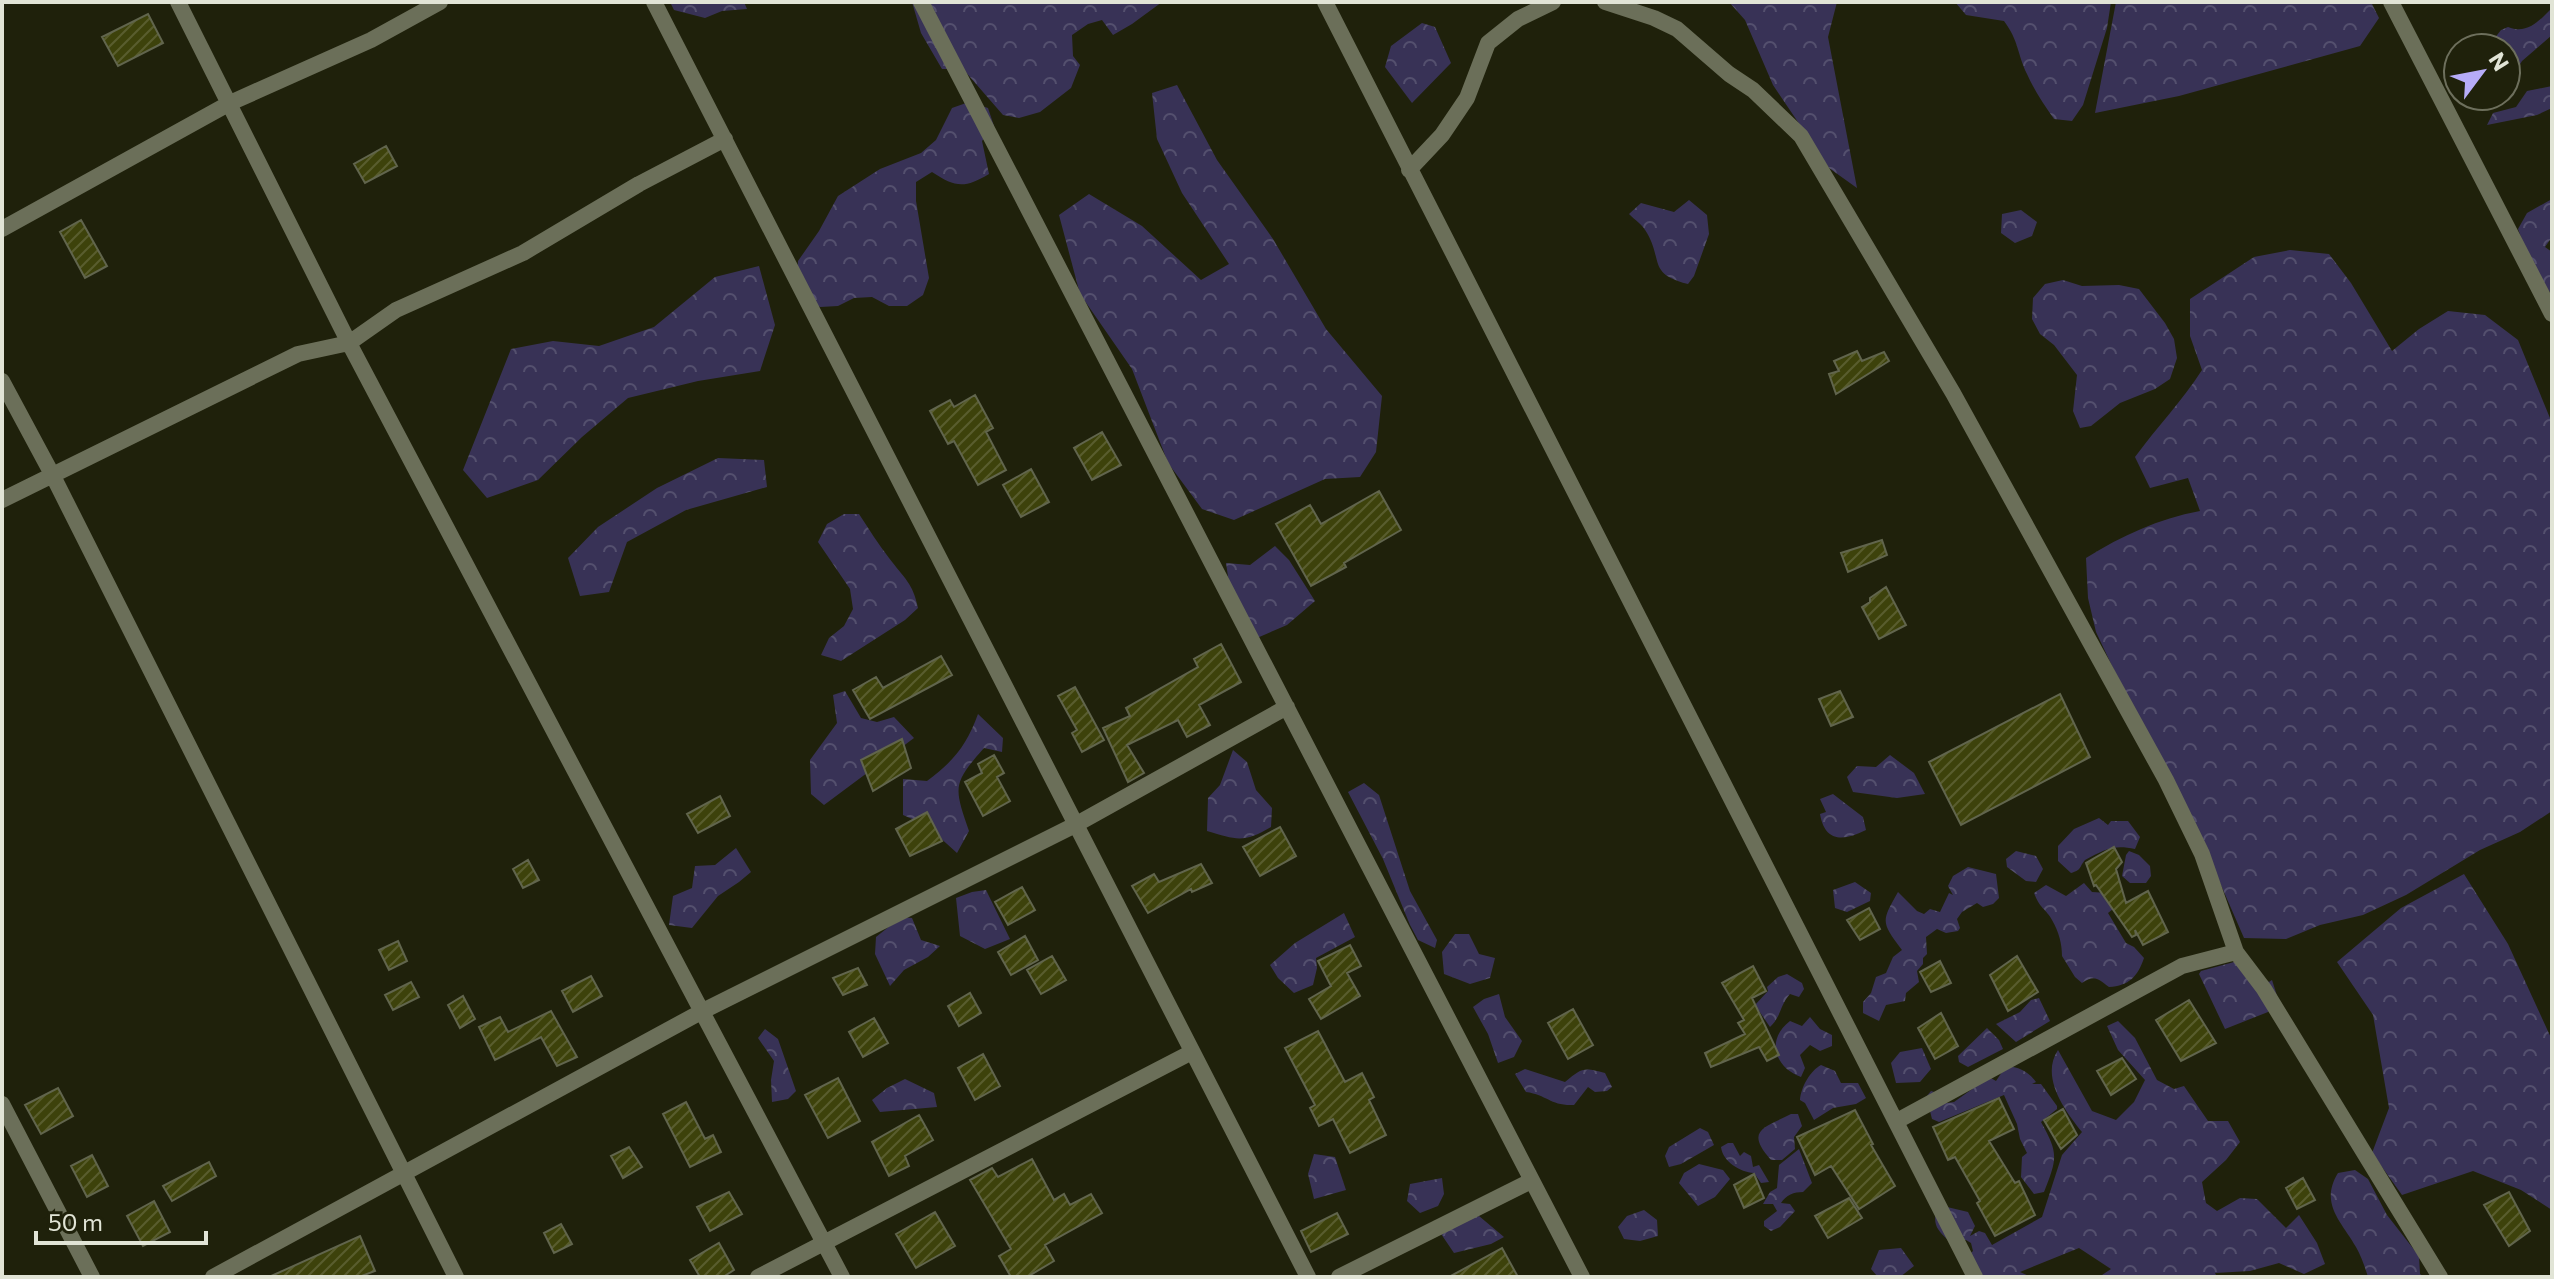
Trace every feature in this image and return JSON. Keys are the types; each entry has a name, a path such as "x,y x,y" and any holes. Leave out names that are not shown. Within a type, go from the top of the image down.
{"street":[{"path":"178,2 349,343 842,1277"},
{"path":"2,229 230,103 371,40 440,2"},
{"path":"654,2 1308,1277"},
{"path":"921,2 1582,1277"},
{"path":"1325,2 1975,1277"},
{"path":"1409,170 1442,135 1467,98 1488,43 1518,19 1553,2"},
{"path":"1605,2 1677,29 1729,74 1753,90 1801,136 1953,393 2166,780 2202,854 2236,952 2264,989 2440,1277"},
{"path":"2391,2 2552,314"},
{"path":"2,500 298,354 349,343 396,310 523,253 639,184 725,139"},
{"path":"2,381 53,476 456,1277"},
{"path":"213,1277 701,1012 1075,825 1287,707"},
{"path":"1897,1121 2182,966 2236,952"},
{"path":"758,1277 1192,1052"},
{"path":"2,1104 92,1277"},
{"path":"1339,1277 1531,1181"}],"green space":[{"path":"670,2 744,2 747,9 722,11 705,18 674,10"},
{"path":"912,2 1162,2 1113,35 1102,20 1088,24 1072,35 1073,56 1080,65 1071,88 1040,112 1019,118 1003,115 963,69 942,69 921,33"},
{"path":"1729,2 1837,2 1828,37 1857,188 1829,168 1773,85 1745,20"},
{"path":"1955,2 2111,2 2107,28 2083,105 2072,121 2054,119 2030,80 2013,35 2004,21 1966,15"},
{"path":"2116,2 2371,2 2379,18 2360,46 2179,96 2095,113"},
{"path":"2552,8 2552,35 2522,61 2522,32 2499,32 2508,27 2527,28"},
{"path":"1422,23 1435,27 1451,63 1412,103 1385,67 1391,46"},
{"path":"1177,85 1217,160 1273,239 1326,329 1382,396 1376,452 1360,477 1325,479 1234,520 1202,509 1168,463 1132,369 1080,294 1059,215 1089,194 1142,226 1201,280 1229,264 1182,193 1157,139 1152,93"},
{"path":"2552,86 2552,108 2537,115 2487,125 2493,113 2522,112 2522,98 2527,91"},
{"path":"969,102 988,108 994,126 982,141 989,174 960,184 932,172 916,182 916,201 929,278 923,295 907,306 889,306 872,297 854,298 838,306 820,307 805,297 797,280 798,261 838,196 880,169 921,153 936,140 952,108"},
{"path":"2552,199 2552,237 2545,247 2552,252 2552,295 2533,270 2518,229 2527,213"},
{"path":"1689,200 1707,215 1709,234 1694,276 1688,284 1662,271 1647,233 1629,214 1641,203 1674,212"},
{"path":"2021,210 2037,222 2032,236 2015,243 2001,233 2002,214"},
{"path":"2290,250 2329,254 2351,283 2392,351 2448,311 2485,315 2518,340 2552,423 2552,811 2406,895 2363,915 2320,925 2286,939 2244,938 2187,807 2096,632 2088,598 2086,558 2141,529 2200,511 2188,478 2150,488 2135,457 2202,370 2190,336 2190,299 2254,257"},
{"path":"759,266 775,325 760,371 698,381 628,398 538,480 487,498 463,470 511,349 553,341 599,346 654,327 715,277"},
{"path":"2063,280 2082,286 2119,285 2139,289 2174,339 2177,358 2170,379 2155,389 2120,403 2091,426 2080,428 2073,411 2077,375 2054,345 2040,334 2032,319 2033,298 2045,284"},
{"path":"718,458 764,460 767,487 686,510 627,542 609,592 580,596 568,558 598,527 657,488"},
{"path":"844,514 859,514 907,581 918,608 905,620 841,661 821,655 829,638 844,626 853,609 850,589 818,542 827,524"},
{"path":"1275,546 1289,560 1315,601 1287,625 1257,638 1232,603 1226,563 1250,565"},
{"path":"845,691 861,718 877,722 894,717 914,738 824,805 811,794 810,760 837,723 833,695"},
{"path":"978,714 1003,738 1002,752 984,748 961,778 959,795 969,831 957,853 926,825 903,815 903,779 927,781 944,767 964,744"},
{"path":"1233,750 1247,762 1256,790 1272,808 1271,827 1247,838 1233,838 1207,831 1208,798 1220,785"},
{"path":"1890,755 1914,773 1925,794 1897,798 1853,792 1847,777 1857,766 1876,767"},
{"path":"1364,783 1379,795 1410,891 1437,940 1435,948 1418,940 1383,859 1348,792"},
{"path":"1833,794 1863,817 1866,830 1837,837 1826,830 1820,814 1826,812 1820,799"},
{"path":"2099,818 2108,825 2111,821 2128,821 2140,837 2135,849 2121,847 2103,851 2085,860 2079,869 2071,873 2058,861 2058,846 2074,829"},
{"path":"736,848 751,872 718,896 692,928 669,925 673,896 692,888 695,866 715,865"},
{"path":"2016,851 2036,856 2043,869 2036,882 2026,881 2007,867 2006,859"},
{"path":"2129,851 2139,855 2150,866 2151,876 2146,883 2130,883 2122,876"},
{"path":"1968,867 1996,874 1999,898 1993,904 1983,907 1977,903 1962,912 1957,919 1958,931 1946,933 1937,929 1926,937 1927,954 1917,971 1919,982 1906,993 1905,1001 1886,1005 1879,1021 1863,1013 1863,1002 1871,993 1876,977 1886,973 1893,957 1902,950 1886,922 1888,910 1898,892 1917,911 1924,914 1930,909 1940,912 1949,893 1953,895 1948,886 1953,876"},
{"path":"2464,874 2508,944 2552,1040 2552,1210 2521,1190 2473,1171 2402,1195 2372,1153 2389,1108 2373,1015 2337,962 2401,908"},
{"path":"1855,882 1871,893 1870,901 1847,912 1835,908 1833,890"},
{"path":"2084,883 2092,892 2108,893 2118,905 2108,913 2126,943 2144,958 2136,975 2122,985 2109,987 2093,978 2082,983 2075,977 2062,956 2060,938 2054,924 2034,893 2046,885 2066,896"},
{"path":"986,890 1010,939 985,949 960,936 956,898"},
{"path":"1344,913 1355,937 1316,958 1313,985 1294,993 1270,965 1295,943"},
{"path":"901,917 912,918 921,940 940,946 928,957 904,970 890,986 875,954 876,937"},
{"path":"1455,934 1469,934 1479,954 1495,958 1490,978 1470,984 1444,974 1442,952"},
{"path":"2234,962 2269,982 2272,980 2278,999 2268,1012 2225,1029 2199,974"},
{"path":"1787,974 1802,983 1804,989 1799,997 1790,994 1770,1027 1755,1005 1768,991 1767,987"},
{"path":"1499,994 1505,1017 1522,1041 1514,1057 1498,1063 1488,1034 1473,1007"},
{"path":"2039,998 2050,1021 2016,1042 1996,1024 2020,1012 2031,1000"},
{"path":"1810,1017 1820,1029 1832,1035 1832,1046 1820,1051 1810,1045 1800,1055 1805,1068 1801,1077 1779,1060 1776,1044 1782,1028 1790,1021 1802,1026"},
{"path":"2118,1021 2135,1038 2157,1080 2174,1089 2184,1086 2208,1121 2228,1121 2240,1142 2202,1182 2206,1203 2217,1211 2240,1198 2257,1199 2286,1228 2299,1215 2317,1243 2325,1264 2304,1274 2279,1263 2250,1271 2215,1273 2217,1277 2099,1277 2111,1269 2079,1248 2020,1272 2031,1277 1970,1277 1962,1261 1973,1251 1971,1243 1948,1240 1937,1227 1936,1211 1947,1207 1968,1212 1975,1226 1970,1236 1979,1231 1985,1233 1992,1245 2042,1217 2062,1155 2082,1132 2062,1104 2053,1082 2053,1060 2058,1050 2092,1111 2116,1120 2134,1102 2145,1080 2118,1050 2107,1026"},
{"path":"1987,1028 2003,1049 1968,1067 1959,1062 1958,1056"},
{"path":"765,1029 778,1039 796,1091 788,1099 772,1102 774,1061 758,1038"},
{"path":"1922,1048 1931,1069 1920,1082 1896,1083 1891,1063 1900,1052"},
{"path":"1821,1065 1835,1071 1841,1083 1858,1083 1866,1098 1856,1104 1833,1108 1814,1120 1800,1100 1807,1080"},
{"path":"2006,1066 2026,1072 2036,1082 2032,1084 2041,1084 2057,1106 2041,1122 2051,1142 2054,1157 2044,1192 2034,1194 2021,1177 2022,1157 2027,1153 2004,1095 1939,1122 1932,1119 1922,1102 1931,1091 1941,1094 1947,1103 1954,1102 1989,1077 1996,1081"},
{"path":"1525,1069 1565,1082 1583,1070 1598,1071 1605,1073 1612,1087 1607,1091 1595,1092 1588,1087 1574,1105 1559,1104 1526,1092 1515,1074"},
{"path":"905,1079 934,1093 937,1107 880,1112 872,1100"},
{"path":"1791,1114 1798,1114 1802,1126 1794,1137 1795,1149 1782,1160 1771,1160 1759,1142 1759,1135 1767,1126"},
{"path":"1700,1128 1708,1132 1714,1145 1681,1164 1669,1167 1665,1156 1669,1147"},
{"path":"1733,1143 1740,1156 1744,1152 1751,1156 1753,1167 1759,1165 1769,1182 1761,1183 1754,1173 1743,1171 1729,1162 1721,1147"},
{"path":"1799,1149 1812,1183 1803,1192 1790,1194 1783,1200 1781,1203 1790,1204 1795,1211 1780,1227 1771,1231 1764,1226 1764,1221 1777,1211 1773,1204 1763,1204 1770,1192 1777,1188 1779,1165"},
{"path":"1314,1154 1335,1157 1346,1190 1314,1199 1308,1174"},
{"path":"1699,1164 1723,1170 1730,1179 1715,1197 1698,1206 1679,1183 1684,1173"},
{"path":"2355,1170 2368,1179 2387,1215 2419,1256 2420,1274 2424,1277 2368,1277 2358,1250 2339,1221 2332,1203 2333,1184 2338,1173"},
{"path":"1442,1178 1444,1194 1438,1206 1420,1213 1407,1201 1410,1184"},
{"path":"1644,1210 1657,1220 1658,1236 1640,1241 1624,1239 1618,1227 1627,1216"},
{"path":"1479,1216 1504,1237 1491,1244 1454,1253 1437,1228"},
{"path":"1901,1248 1914,1266 1900,1277 1878,1277 1871,1269 1879,1250"}],"building":[{"path":"148,14 163,43 118,66 102,37"},
{"path":"386,146 397,166 365,183 354,164"},
{"path":"81,220 107,266 85,278 60,232"},
{"path":"1857,351 1862,361 1884,352 1889,361 1836,394 1829,374 1839,371 1834,361"},
{"path":"975,395 993,428 986,432 1006,470 978,485 954,441 948,444 930,411 950,400 954,407"},
{"path":"1102,432 1121,465 1092,480 1074,448"},
{"path":"1031,469 1049,502 1021,517 1003,485"},
{"path":"1379,491 1401,530 1311,586 1276,524 1310,505 1321,524"},
{"path":"1882,540 1887,555 1848,572 1841,553"},
{"path":"1886,587 1906,625 1879,639 1862,607"},
{"path":"1221,644 1241,682 1199,705 1210,725 1187,737 1178,720 1127,745 1144,773 1128,782 1103,728 1130,716 1126,708 1198,667 1194,659"},
{"path":"941,656 952,675 870,719 853,690 876,677 883,688"},
{"path":"1075,687 1104,740 1082,752 1072,733 1077,730 1058,696"},
{"path":"1840,691 1853,717 1831,726 1819,699"},
{"path":"2060,694 2090,757 1961,825 1929,762"},
{"path":"902,739 911,768 873,791 861,760"},
{"path":"994,755 1004,773 997,777 1010,801 983,816 965,782 982,773 978,764"},
{"path":"720,796 730,816 698,833 687,814"},
{"path":"927,812 942,841 910,856 896,829"},
{"path":"1280,827 1296,856 1260,876 1243,847"},
{"path":"2114,847 2122,862 2116,869 2126,903 2148,891 2168,932 2143,945 2135,930 2136,935 2132,937 2094,886 2086,863"},
{"path":"528,860 539,880 523,888 513,869"},
{"path":"1201,864 1212,883 1192,892 1191,889 1148,913 1132,886 1154,874 1159,882"},
{"path":"1022,887 1035,910 1008,925 995,902"},
{"path":"1869,908 1880,929 1860,940 1847,920"},
{"path":"1025,936 1038,960 1011,975 998,952"},
{"path":"398,941 407,961 389,970 379,950"},
{"path":"1350,945 1361,966 1347,973 1360,996 1321,1019 1309,999 1331,986 1318,961"},
{"path":"1052,956 1066,980 1041,994 1027,970"},
{"path":"2017,956 2038,992 2008,1011 1990,975"},
{"path":"1940,961 1951,983 1931,992 1920,972"},
{"path":"1753,966 1766,991 1752,998 1779,1055 1767,1061 1759,1047 1711,1067 1705,1053 1745,1034 1738,1023 1744,1020 1722,983"},
{"path":"858,968 867,985 843,995 833,978"},
{"path":"591,976 602,996 573,1012 562,991"},
{"path":"411,982 419,997 393,1010 385,995"},
{"path":"970,993 981,1013 959,1026 948,1006"},
{"path":"463,996 475,1019 460,1028 448,1005"},
{"path":"2189,1000 2216,1043 2181,1061 2156,1020"},
{"path":"1573,1009 1593,1045 1568,1059 1548,1023"},
{"path":"551,1011 577,1057 557,1066 541,1037 495,1060 479,1027 500,1017 508,1032"},
{"path":"1941,1013 1958,1046 1935,1059 1918,1028"},
{"path":"874,1018 888,1043 863,1057 849,1032"},
{"path":"1318,1031 1345,1082 1362,1073 1374,1097 1369,1100 1386,1135 1350,1153 1333,1119 1319,1126 1310,1108 1315,1105 1285,1048"},
{"path":"983,1054 1000,1086 975,1100 958,1068"},
{"path":"2122,1058 2136,1079 2111,1095 2097,1071"},
{"path":"838,1078 860,1121 828,1138 805,1095"},
{"path":"58,1088 73,1116 41,1134 25,1105"},
{"path":"1999,1098 2014,1129 1989,1141 2015,1183 2019,1181 2035,1215 1995,1236 1977,1203 1980,1201 1955,1157 1948,1160 1933,1127"},
{"path":"686,1102 705,1139 713,1135 721,1152 690,1167 663,1114"},
{"path":"2063,1109 2077,1135 2061,1149 2044,1120"},
{"path":"1855,1110 1895,1186 1859,1209 1831,1166 1815,1175 1797,1137"},
{"path":"919,1115 933,1140 905,1156 909,1166 889,1176 872,1142"},
{"path":"629,1147 642,1167 623,1178 611,1156"},
{"path":"92,1155 108,1186 87,1197 71,1166"},
{"path":"1032,1159 1054,1200 1064,1194 1070,1205 1091,1194 1102,1213 1045,1245 1054,1261 1027,1277 1011,1277 999,1256 1011,1249 970,1180 992,1168 998,1177"},
{"path":"209,1162 216,1176 172,1201 163,1186"},
{"path":"1754,1174 1764,1198 1744,1208 1734,1185"},
{"path":"2303,1178 2315,1200 2297,1209 2286,1188"},
{"path":"729,1192 742,1214 710,1231 697,1207"},
{"path":"2509,1192 2530,1231 2509,1246 2484,1205"},
{"path":"1849,1198 1862,1218 1828,1238 1815,1216"},
{"path":"154,1201 170,1232 143,1246 127,1216"},
{"path":"935,1212 955,1246 916,1268 896,1234"},
{"path":"1337,1213 1348,1234 1311,1252 1301,1231"},
{"path":"561,1224 572,1244 554,1253 544,1233"},
{"path":"360,1236 375,1271 359,1277 269,1277"},
{"path":"719,1243 734,1270 723,1277 700,1277 690,1260"},
{"path":"1502,1248 1518,1277 1449,1277"}]}
